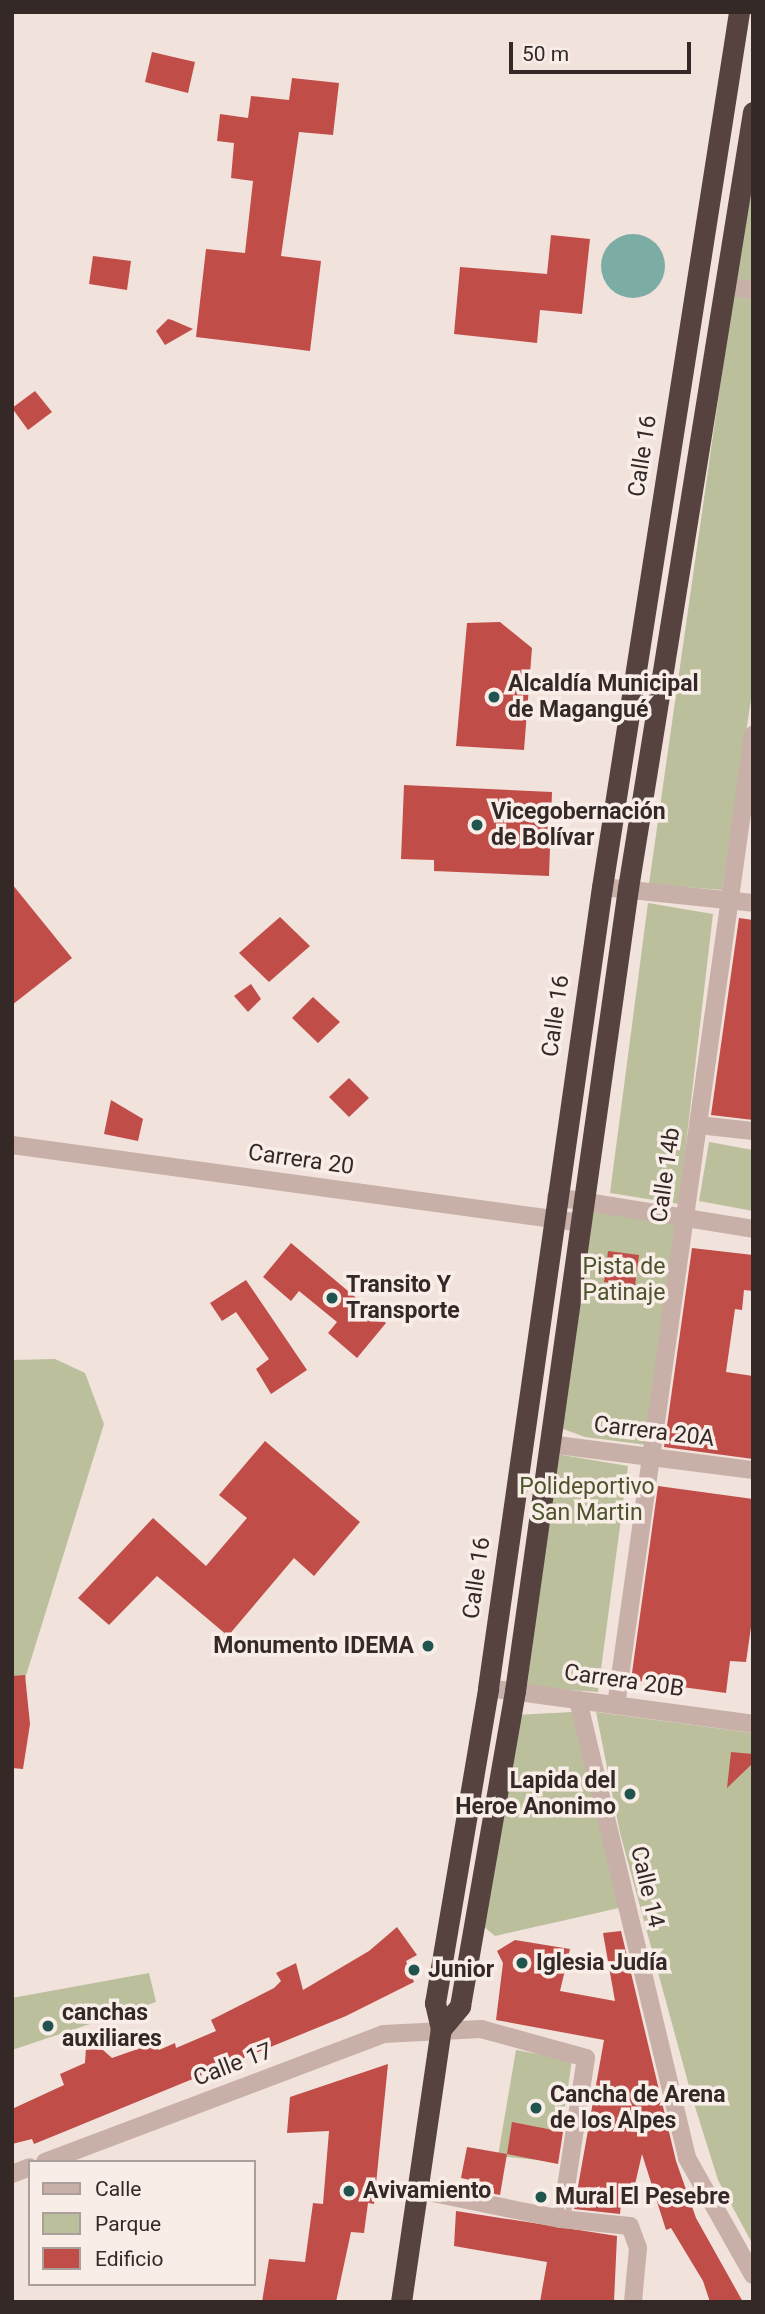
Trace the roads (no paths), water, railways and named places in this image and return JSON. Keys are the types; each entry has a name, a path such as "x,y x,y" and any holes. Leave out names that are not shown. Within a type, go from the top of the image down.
{"highway":[{"name":"Calle 16","path":"401,2302 441,2029 435,2003 488,1688 602,887 743,22"},
{"name":"Calle 16","path":"441,2029 460,2006 515,1691 628,888 753,112"}],"street":[{"path":"725,286 753,290"},
{"name":"Calle 14b","path":"616,1705 753,735"},
{"path":"602,887 753,903"},
{"path":"698,1125 753,1131"},
{"name":"Carrera 20","path":"12,1145 553,1219 584,1212"},
{"path":"556,1197 584,1212 686,1216 753,1229"},
{"name":"Carrera 20A","path":"549,1444 753,1470"},
{"name":"Carrera 20B","path":"488,1688 753,1724"},
{"name":"Calle 14","path":"578,1700 687,2158 753,2276"},
{"name":"Calle 17","path":"50,2160 384,2034 481,2029 586,2058 561,2219"},
{"path":"418,2190 561,2219 629,2226 635,2232 633,2302"}],"water":[{"path":"633,234 645,236 656,243 663,254 663,278 656,289 645,296 633,298 621,296 610,289 603,278 601,266 603,254 610,243 621,236"}],"place":[{"name":"Alcaldía Municipal de Magangué","path":"494,697"},
{"name":"Vicegobernación de Bolívar","path":"477,825"},
{"name":"Transito Y Transporte","path":"332,1298"},
{"name":"Monumento IDEMA","path":"428,1646"},
{"name":"Lapida del Heroe Anonimo","path":"630,1794"},
{"name":"Iglesia Judía","path":"522,1963"},
{"name":"Junior","path":"414,1970"},
{"name":"canchas auxiliares","path":"48,2026"},
{"name":"Cancha de Arena de los Alpes","path":"536,2108"},
{"name":"Avivamiento","path":"349,2191"},
{"name":"Mural El Pesebre","path":"541,2197"}],"park label":[{"name":"Pista de Patinaje","path":"624,1280"},
{"name":"Polideportivo San Martin","path":"587,1500"}]}
